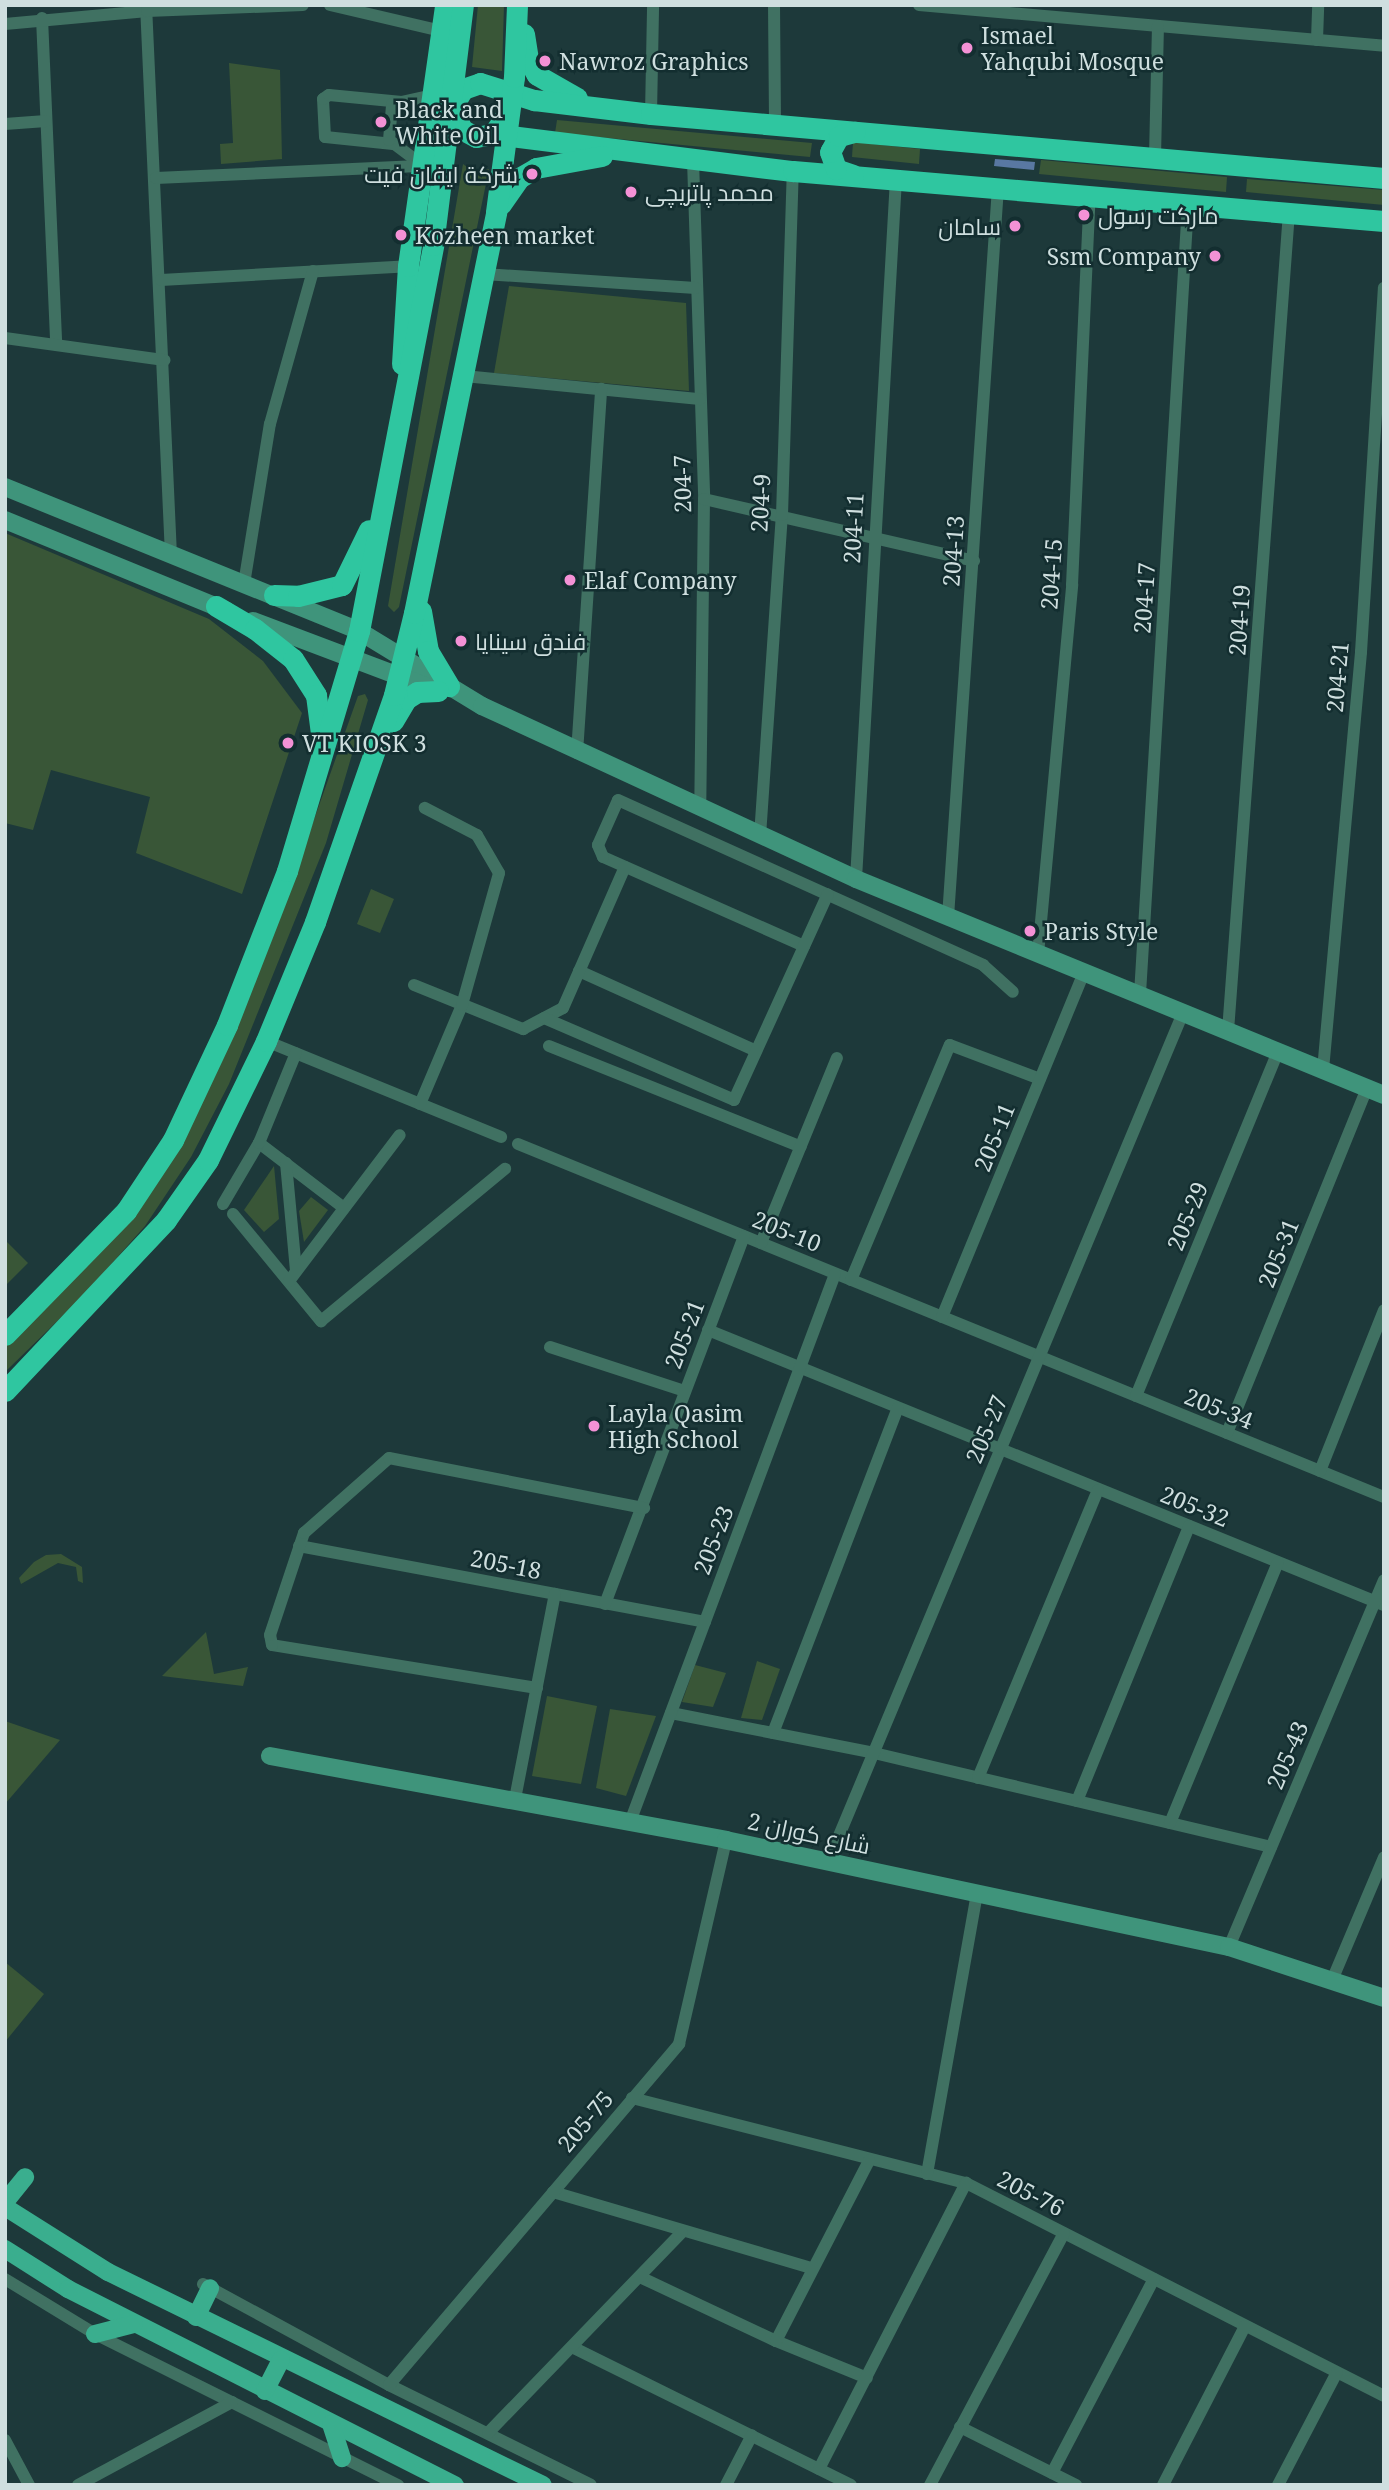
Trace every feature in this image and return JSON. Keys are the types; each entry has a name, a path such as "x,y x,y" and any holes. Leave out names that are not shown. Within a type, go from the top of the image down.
{"highway":[{"path":"403,396 400,331 445,5"},
{"path":"5,1335 126,1211 173,1140 227,1025 287,871 320,772 359,631 433,245 454,104 463,5"},
{"path":"5,1391 166,1220 208,1160 266,1041 372,760 402,666 484,274 496,212 500,135 519,5"},
{"path":"519,5 528,59 537,75 557,90 601,108"},
{"path":"454,104 471,85 505,98 651,114 1384,178"},
{"path":"454,104 461,129 476,137 500,135 793,171 1384,221"},
{"path":"853,176 836,169 830,152 839,136 854,132"},
{"path":"496,212 519,178 536,168 626,152"},
{"path":"274,595 306,595 342,585 384,496"},
{"path":"372,760 406,699 417,692 444,689 424,641 420,591 424,567"},
{"path":"216,606 278,645 305,675 322,717 320,772"}],"main road":[{"path":"25,2177 5,2204 69,2251 281,2360 543,2485"},
{"path":"5,2249 134,2324 455,2485"},
{"path":"195,2317 207,2286"},
{"path":"95,2334 134,2324"},
{"path":"265,2391 281,2360"},
{"path":"331,2424 342,2458"}],"street":[{"path":"5,24 147,8 303,5"},
{"path":"330,5 442,31"},
{"path":"651,114 653,5"},
{"path":"774,5 775,126"},
{"path":"919,5 995,9 1384,46"},
{"path":"1317,40 1318,5"},
{"path":"147,8 172,555"},
{"path":"42,18 56,345"},
{"path":"1155,157 1158,26"},
{"path":"393,144 325,136 323,99 329,94 402,102"},
{"path":"424,166 389,141 392,104 434,94"},
{"path":"5,124 46,121"},
{"name":"204-7","path":"693,160 704,499 700,808"},
{"path":"156,178 424,166"},
{"name":"204-9","path":"760,836 782,515 793,171"},
{"name":"204-11","path":"856,879 873,538 896,179"},
{"name":"204-13","path":"948,916 998,188"},
{"name":"204-15","path":"1038,954 1072,585 1090,196"},
{"name":"204-17","path":"1140,995 1188,204"},
{"name":"204-19","path":"1228,1031 1289,213"},
{"path":"161,280 408,266"},
{"path":"244,584 270,424 313,271"},
{"path":"484,274 696,288"},
{"name":"204-21","path":"1323,1070 1361,652 1384,288"},
{"path":"5,338 164,359"},
{"path":"464,376 700,399"},
{"path":"577,753 601,389"},
{"path":"5,487 359,631 402,666 444,689 577,753 856,879 1376,1091"},
{"path":"704,499 974,561"},
{"path":"31,531 42,502"},
{"path":"5,520 351,661 402,666"},
{"path":"804,946 603,857 598,845 618,800 983,965 1013,992"},
{"path":"420,1104 462,1005 499,873 481,838 425,808"},
{"path":"414,985 523,1029 563,1008 625,867"},
{"path":"544,1018 734,1100 828,894"},
{"path":"579,971 757,1051"},
{"name":"205-11","path":"942,1317 1084,972"},
{"name":"205-27","path":"828,1862 1183,1013"},
{"path":"266,1041 501,1137"},
{"path":"549,1045 801,1147"},
{"path":"851,1280 950,1045 1040,1079"},
{"name":"205-29","path":"1136,1396 1278,1051"},
{"path":"223,1204 259,1143 296,1053"},
{"path":"761,1244 837,1058"},
{"name":"205-31","path":"1227,1433 1376,1091"},
{"path":"292,1276 400,1135"},
{"path":"259,1143 344,1208"},
{"name":"205-10","path":"518,1144 1039,1357"},
{"path":"286,1163 292,1276"},
{"path":"233,1214 292,1276 321,1321 505,1170"},
{"name":"205-21","path":"605,1604 644,1508 744,1236"},
{"name":"205-23","path":"630,1822 835,1274"},
{"path":"1320,1471 1384,1310"},
{"name":"205-32","path":"708,1330 1379,1603"},
{"path":"550,1347 685,1391"},
{"name":"205-34","path":"1039,1357 1384,1497"},
{"path":"773,1733 898,1408"},
{"path":"537,1688 275,1647 270,1634 304,1533 379,1462 405,1459 644,1508"},
{"path":"978,1778 1098,1490"},
{"path":"1077,1801 1189,1526"},
{"name":"205-18","path":"299,1546 705,1622"},
{"path":"1170,1824 1278,1562"},
{"name":"205-43","path":"1229,1947 1379,1603 1384,1580"},
{"path":"515,1799 555,1594"},
{"path":"671,1713 874,1754 1271,1847"},
{"name":"شارع كوران 2","path":"270,1756 726,1840 1229,1947 1333,1978 1384,1998"},
{"name":"205-75","path":"389,2385 679,2043 726,1840"},
{"path":"1333,1978 1384,1857"},
{"path":"927,2175 977,1894"},
{"name":"205-76","path":"632,2098 869,2161 966,2183 1384,2396"},
{"path":"776,2341 869,2161"},
{"path":"819,2469 966,2183"},
{"path":"553,2192 812,2268"},
{"path":"488,2433 642,2278 682,2232"},
{"path":"930,2485 1064,2233"},
{"path":"5,2278 95,2334 398,2485"},
{"path":"642,2278 776,2341 867,2378"},
{"path":"1052,2473 1154,2279"},
{"path":"207,2286 389,2385 591,2485"},
{"path":"1163,2485 1245,2326"},
{"path":"572,2347 851,2485"},
{"path":"1278,2485 1337,2372"},
{"path":"78,2485 232,2402"},
{"path":"960,2427 1076,2485"},
{"path":"726,2485 752,2435"},
{"path":"5,2440 29,2485"}],"green space":[{"path":"478,5 504,5 502,71 472,67"},
{"path":"229,63 280,70 282,159 221,164 220,144 233,143"},
{"path":"557,120 812,143 810,157 555,133"},
{"path":"853,142 920,149 919,164 852,157"},
{"path":"1041,160 1227,177 1226,192 1039,174"},
{"path":"463,164 475,173 489,169 399,607 394,612 388,606"},
{"path":"1247,179 1384,190 1384,205 1246,192"},
{"path":"509,286 686,303 689,391 494,373"},
{"path":"5,533 209,619 263,661 302,713 242,894 136,853 150,797 51,770 33,830 5,823"},
{"path":"365,694 368,700 326,843 229,1084 191,1157 145,1226 83,1296 5,1372 5,1346 129,1215 307,839 358,696"},
{"path":"371,889 394,899 380,933 357,924"},
{"path":"274,1166 279,1219 264,1232 244,1210"},
{"path":"311,1197 328,1210 304,1242 299,1211"},
{"path":"5,1240 28,1263 5,1286"},
{"path":"61,1554 82,1567 83,1583 78,1581 76,1567 58,1563 21,1584 19,1578 34,1562 46,1555"},
{"path":"206,1632 214,1674 248,1667 243,1686 162,1676"},
{"path":"757,1661 780,1669 762,1720 741,1718"},
{"path":"695,1665 726,1673 713,1707 682,1702"},
{"path":"547,1696 597,1706 581,1784 532,1776"},
{"path":"610,1709 656,1716 626,1796 596,1788"},
{"path":"5,1721 60,1740 5,1804"},
{"path":"5,1962 44,1994 5,2042"}],"water":[{"path":"995,159 1035,162 1034,170 994,166"}],"place":[{"name":"Ismael Yahqubi Mosque","path":"967,48"},
{"name":"Nawroz Graphics","path":"545,61"},
{"name":"Black and White Oil","path":"381,122"},
{"name":"شركة ايفان فيت","path":"532,174"},
{"name":"محمد پاتریچی","path":"631,192"},
{"name":"مارکت رسول","path":"1084,215"},
{"name":"سامان","path":"1015,226"},
{"name":"Kozheen market","path":"401,235"},
{"name":"Ssm Company","path":"1215,256"},
{"name":"Elaf Company","path":"570,580"},
{"name":"فندق سينايا","path":"461,641"},
{"name":"VT KIOSK 3","path":"288,743"},
{"name":"Paris Style","path":"1030,931"},
{"name":"Layla Qasim High School","path":"594,1426"}]}
